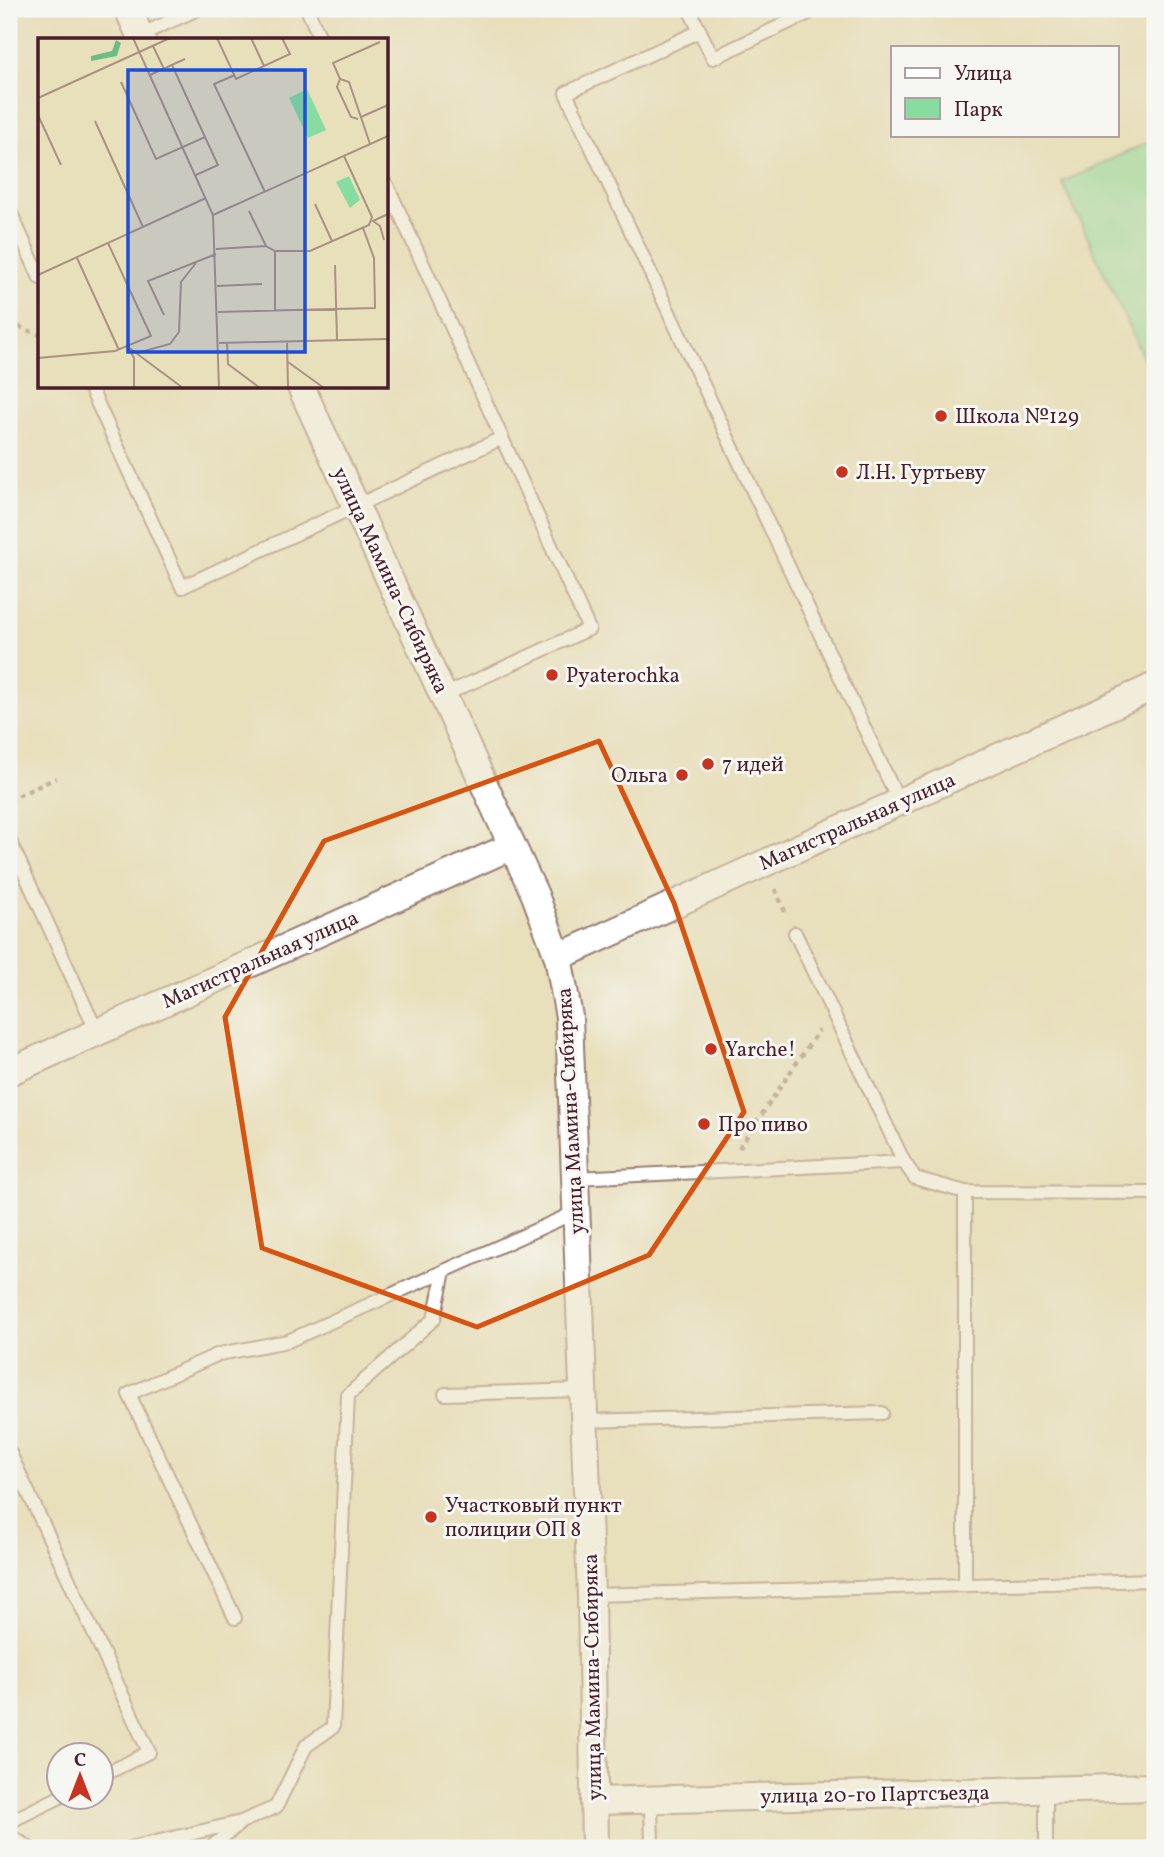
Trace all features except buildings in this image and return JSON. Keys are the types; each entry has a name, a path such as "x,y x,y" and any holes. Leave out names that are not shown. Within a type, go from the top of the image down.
{"street":[{"path":"128,9 141,38"},
{"name":"улица Мамина-Сибиряка","path":"301,388 444,695 512,846 558,957 569,1017 591,1594 595,1848"},
{"name":"Магистральная улица","path":"558,957 1155,686"},
{"name":"Магистральная улица","path":"9,1073 512,846"},
{"name":"улица 20-го Партсъезда","path":"594,1801 1155,1787"}],"lane":[{"path":"141,38 198,9"},
{"path":"307,9 320,38"},
{"path":"689,9 713,58 817,9"},
{"path":"700,31 566,93 899,802"},
{"path":"388,187 589,629 444,695"},
{"path":"9,209 38,274"},
{"path":"90,388 182,587 502,438"},
{"path":"9,839 97,1032"},
{"path":"795,933 904,1162 915,1178 965,1192 1155,1193"},
{"path":"575,1178 904,1162"},
{"path":"965,1192 965,1585"},
{"path":"235,1618 129,1394 219,1354 288,1341 576,1212"},
{"path":"130,1848 240,1822 276,1807 306,1746 333,1727 348,1395 434,1319 444,1271"},
{"path":"445,1394 583,1390"},
{"path":"584,1421 882,1413"},
{"path":"9,1451 149,1752 116,1769"},
{"path":"591,1594 1155,1580"},
{"path":"1046,1790 1046,1848"},
{"path":"651,1798 652,1848"},
{"path":"9,1822 46,1804"},
{"path":"210,1848 240,1822"},
{"path":"9,1835 29,1848"}],"path":[{"path":"9,323 38,334"},
{"path":"9,700 18,696"},
{"path":"9,800 56,778"},
{"path":"763,864 795,933"},
{"path":"723,1171 832,1010"}],"highlighted area":[{"path":"599,741 674,903 744,1112 649,1255 477,1327 262,1248 225,1017 324,841"}],"green space":[{"path":"1155,139 1155,383 1062,182"}],"place":[{"name":"Школа №129","path":"941,416"},
{"name":"Л.Н. Гуртьеву","path":"842,472"},
{"name":"Pyaterochka","path":"552,675"},
{"name":"7 идей","path":"708,764"},
{"name":"Ольга","path":"682,775"},
{"name":"Yarche!","path":"711,1049"},
{"name":"Про пиво","path":"704,1124"},
{"name":"Участковый пункт полиции ОП 8","path":"431,1517"}]}
